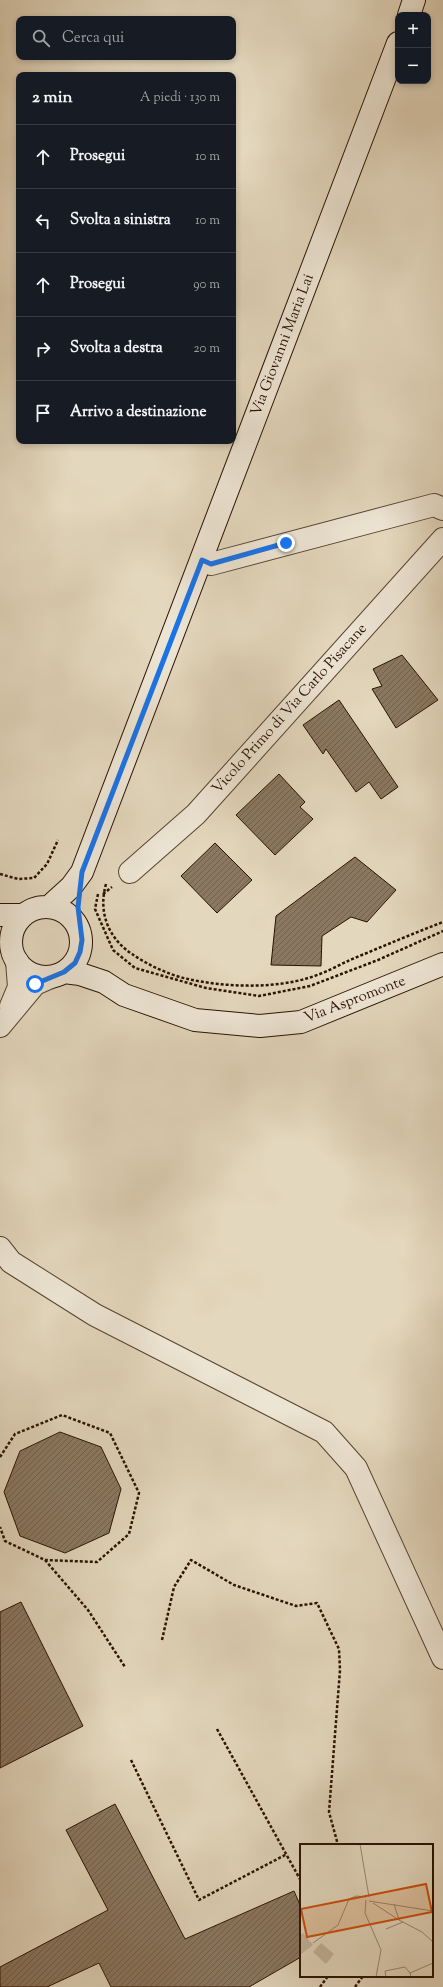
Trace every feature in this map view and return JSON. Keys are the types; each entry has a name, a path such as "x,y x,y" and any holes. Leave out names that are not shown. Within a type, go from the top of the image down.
{"street":[{"path":"409,12 414,0"},
{"name":"Via Giovanni Maria Lai","path":"80,934 78,907 82,872 396,48"},
{"path":"202,560 211,564 434,505 443,509"},
{"name":"Vicolo Primo di Via Carlo Pisacane","path":"130,872 196,814 443,539"},
{"name":"Via Giovanni Maria Lai","path":"49,907 71,887 82,872"},
{"path":"0,915 23,915 33,910 49,907 60,909 69,915 80,934 80,952 75,963 58,974 35,984 3,1021"},
{"path":"3,1021 19,987 17,961 6,931 15,926 23,915"},
{"name":"Via Aspromonte","path":"80,934 89,962 104,982"},
{"path":"17,961 26,971 37,976 58,974"},
{"name":"Via Aspromonte","path":"58,974 80,974 104,982 124,995 195,1020 260,1026 301,1022 443,964"},
{"path":"0,1248 11,1262 95,1315 324,1432 356,1468 443,1658"}],"path":[{"path":"0,874 18,880 34,878 47,864 58,840"},
{"path":"107,881 103,894 105,920 107,928 120,946 146,963 187,979 233,985 284,983 309,978 443,922"},
{"path":"100,888 96,909 114,950 135,968 206,988 259,996 310,986 378,960 443,931"},
{"path":"0,1457 15,1434 62,1415 110,1433 139,1493 130,1534 97,1562 45,1560 5,1541 0,1527"},
{"path":"45,1560 88,1610 125,1667"},
{"path":"162,1640 174,1587 191,1560 234,1586 296,1606 317,1603 339,1649 340,1670 329,1812 338,1844"},
{"path":"217,1729 300,1879"},
{"path":"131,1760 199,1900 287,1854"},
{"path":"320,1987 327,1977"},
{"path":"355,1987 362,1977"}],"building":[{"path":"402,655 438,700 396,728 372,689 382,686 373,669"},
{"path":"339,700 398,787 381,799 369,782 356,792 326,749 323,754 303,725"},
{"path":"279,774 305,802 300,807 313,819 275,855 236,815"},
{"path":"215,843 252,880 217,913 181,876"},
{"path":"355,857 396,890 367,922 351,917 322,936 321,966 271,965 276,916"},
{"path":"60,1432 101,1447 121,1489 109,1533 65,1553 20,1536 4,1492 20,1451"},
{"path":"21,1602 83,1726 0,1768 0,1612"},
{"path":"115,1804 185,1939 294,1891 300,1905 300,1958 249,1987 111,1987 99,1963 47,1987 0,1987 0,1967 108,1910 66,1830"}],"route":[{"path":"35,984 64,972 75,963 80,952 82,940 79,928 78,907 82,872 202,560 211,564 286,543"}]}
